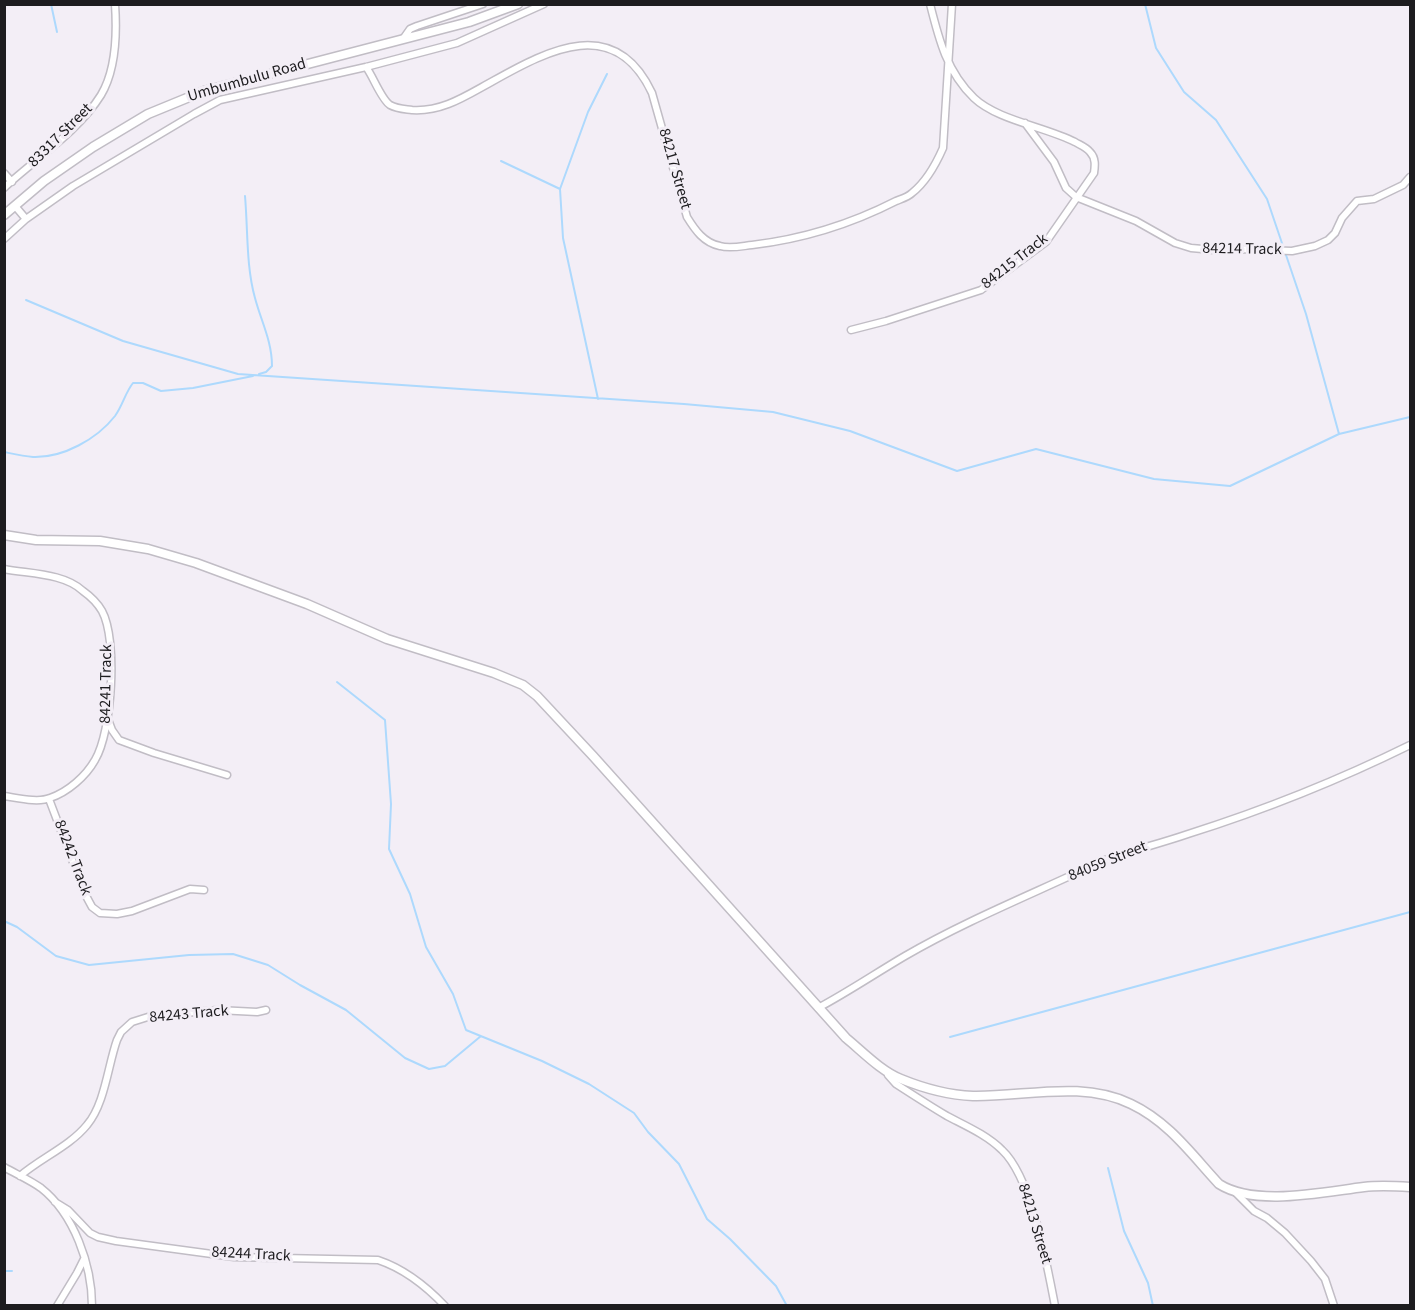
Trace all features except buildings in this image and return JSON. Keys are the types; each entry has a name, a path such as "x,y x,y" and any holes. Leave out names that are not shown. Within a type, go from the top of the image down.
{"street":[{"name":"83317 Street","path":"4,188 62,139 101,94 110,71 113,52 115,4"},
{"path":"403,39 410,29 483,4"},
{"name":"Umbumbulu Road","path":"5,214 63,168 148,114 216,87 469,22 518,4"},
{"path":"4,239 26,219 73,186 220,100 366,67 457,43 544,4"},
{"path":"930,4 942,50 959,82 976,100 991,110 1025,123 1054,162 1066,188 1076,197"},
{"name":"84217 Street","path":"366,67 388,104 400,109 432,110 464,97 527,63 554,52 585,45 608,46 632,61 648,85 687,217 699,235 710,242 720,246 737,247 768,243 831,229 859,219 911,194 936,164 943,148 952,4"},
{"path":"216,87 220,100"},
{"name":"84215 Track","path":"851,330 981,290 1046,242 1076,197 1084,190 1094,173 1095,163 1089,150 1066,138 1025,123"},
{"path":"4,173 12,182"},
{"name":"84214 Track","path":"1076,197 1136,221 1175,243 1191,248 1292,251 1315,246 1328,240 1335,233 1346,212 1357,201 1374,199 1403,185 1410,177"},
{"path":"15,206 26,219"},
{"path":"4,535 36,540 100,541 152,550 196,563 308,604 387,639 494,673 523,685 537,696 593,756 846,1038 899,1078 923,1086 971,1096 1065,1090 1092,1092 1116,1098 1132,1104 1164,1125 1219,1184 1236,1193 1248,1196 1321,1193 1379,1186 1410,1187"},
{"name":"84241 Track","path":"4,569 70,582 82,590 102,611 107,628 111,657 110,698 105,736 95,761 76,783 50,799"},
{"path":"108,719 119,740 153,753 227,775"},
{"name":"84059 Street","path":"818,1008 905,956 1100,862 1286,799 1410,745"},
{"path":"4,796 50,799"},
{"name":"84242 Track","path":"50,799 85,894 92,907 100,913 117,914 179,895 190,889 204,890"},
{"name":"84243 Track","path":"20,1176 88,1124 100,1098 117,1040 121,1032 132,1022 151,1016 218,1010 257,1012 266,1010"},
{"name":"84213 Street","path":"882,1067 896,1084 981,1134 1003,1150 1017,1169 1028,1195 1042,1245 1055,1305"},
{"name":"84244 Track","path":"4,1167 41,1188 55,1202 68,1210 90,1233 98,1237 234,1257 378,1260 406,1273 446,1305"},
{"path":"1236,1193 1254,1211 1267,1218 1285,1233 1311,1261 1325,1280 1334,1305"},
{"path":"55,1202 78,1236 91,1282 92,1305"},
{"path":"57,1305 84,1258"}],"waterway":[{"path":"51,4 57,32"},
{"path":"1145,4 1156,48 1184,92 1216,120 1267,199 1306,314 1339,434"},
{"path":"598,399 563,238 560,189 588,112 607,74"},
{"path":"501,161 560,189"},
{"path":"245,196 252,286 272,357 272,366 266,372 259,374"},
{"path":"26,300 123,341 238,374 773,412 850,431 957,471 1036,449 1154,479 1230,486 1339,434 1410,417"},
{"path":"4,452 33,457 56,454 78,446 99,432 115,416 133,383 143,383 161,391 193,388 253,376"},
{"path":"337,682 385,720 391,804 389,849 410,894 426,947 453,994 466,1030 542,1061 589,1084 634,1113 648,1132 679,1164 707,1219 776,1286 787,1306"},
{"path":"950,1037 1410,912"},
{"path":"4,921 17,927 56,956 89,965 189,955 233,954 268,965 346,1010 405,1058 429,1069 445,1066 481,1036"},
{"path":"1108,1168 1124,1231 1148,1283 1153,1306"},
{"path":"4,1271 12,1271"}]}
